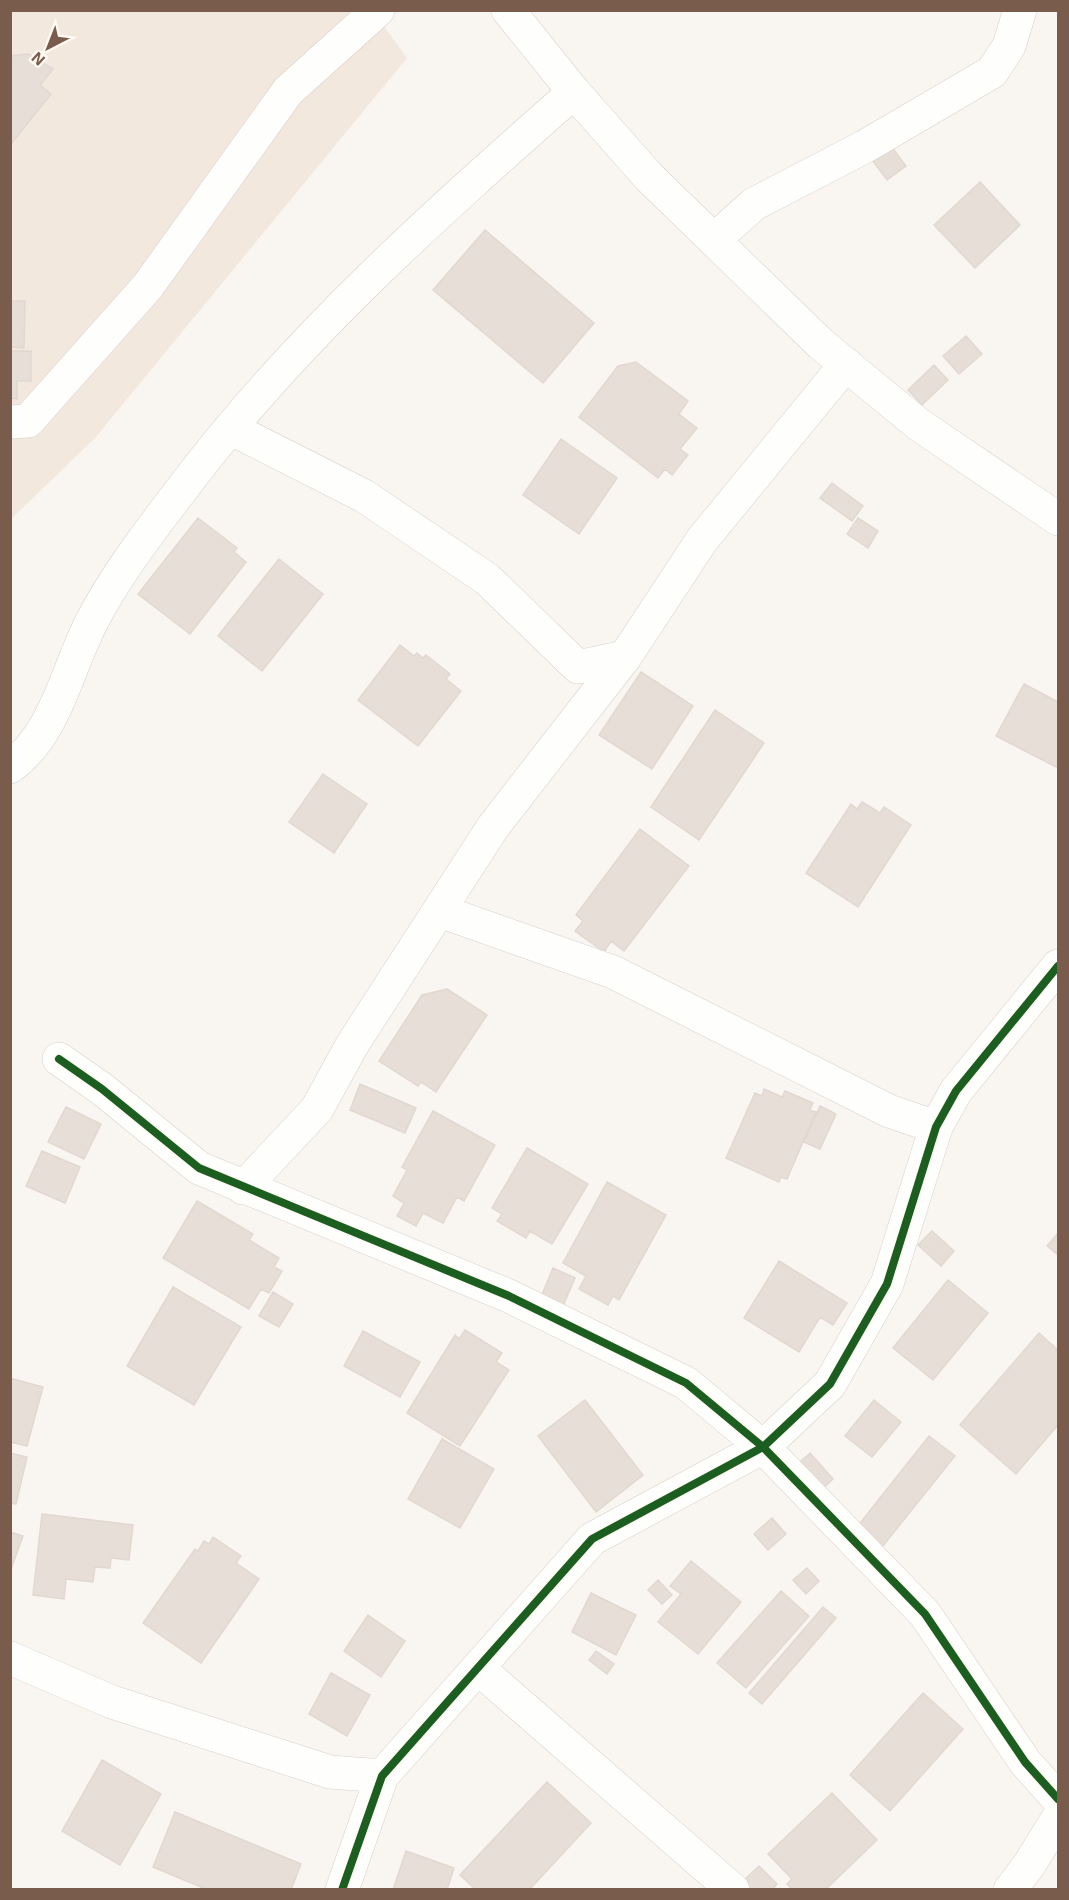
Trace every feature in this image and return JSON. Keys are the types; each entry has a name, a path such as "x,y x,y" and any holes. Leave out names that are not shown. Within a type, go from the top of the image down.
{"street":[{"path":"10,422 28,422 148,286 288,91 378,10"},
{"path":"508,10 574,92 649,177 821,344 918,424 1059,519"},
{"path":"714,240 754,204 864,147 992,72 1009,46 1020,10"},
{"path":"10,767 25,757 45,727 91,622 120,575 189,479 291,357 414,234 574,92"},
{"path":"243,1188 317,1109 352,1046 493,827 625,657 702,540 846,364"},
{"path":"232,429 364,496 487,579 578,667 625,657"},
{"path":"440,911 613,972 889,1111 936,1127"},
{"path":"342,1890 382,1776 592,1539 763,1447 830,1384 887,1284 936,1127 956,1091 1059,966"},
{"path":"59,1059 102,1089 200,1168 243,1188 509,1296 686,1383 763,1447 925,1614 967,1681 1025,1762 1059,1799"},
{"path":"10,1659 112,1701 330,1772 382,1776"},
{"path":"478,1668 733,1890"},
{"path":"1033,1873 1059,1818"}],"shaded area":[{"path":"11,11 373,11 407,58 95,438 11,519"}],"building":[{"path":"28,54 53,69 40,85 51,94 10,145 10,56"},
{"path":"888,142 906,166 887,180 869,156"},
{"path":"980,182 1020,225 975,268 934,225"},
{"path":"485,230 594,323 543,383 433,290"},
{"path":"10,301 25,301 24,348 10,347"},
{"path":"966,336 982,354 959,374 943,356"},
{"path":"10,351 31,351 31,381 17,381 17,399 10,398"},
{"path":"636,362 688,401 679,414 697,428 680,449 688,455 672,475 665,469 658,478 579,417 618,366"},
{"path":"934,365 948,380 922,405 908,390"},
{"path":"561,439 617,478 579,534 523,495"},
{"path":"832,483 863,506 852,521 820,498"},
{"path":"198,518 237,548 234,552 246,562 190,634 138,594"},
{"path":"858,518 878,531 868,548 847,534"},
{"path":"279,559 323,594 262,671 218,636"},
{"path":"400,645 414,656 417,653 423,658 426,655 450,674 446,679 461,691 418,746 358,700"},
{"path":"641,672 693,706 652,769 599,735"},
{"path":"1024,684 1058,702 1058,768 996,736"},
{"path":"715,710 764,743 699,840 651,807"},
{"path":"323,774 367,804 334,853 289,822"},
{"path":"862,802 880,813 884,807 911,825 858,907 806,873 851,804 857,809"},
{"path":"640,829 689,866 624,951 611,941 604,952 575,931 583,921 576,915"},
{"path":"447,989 487,1015 436,1092 421,1082 418,1086 379,1061 422,995"},
{"path":"360,1084 416,1108 405,1133 350,1110"},
{"path":"764,1089 782,1097 785,1091 813,1103 810,1110 816,1112 787,1179 781,1177 779,1182 726,1158 755,1093 762,1096"},
{"path":"820,1106 836,1114 820,1149 804,1142"},
{"path":"66,1107 101,1124 84,1159 48,1142"},
{"path":"433,1111 495,1145 464,1201 457,1197 443,1223 423,1213 416,1226 397,1216 404,1203 393,1196 407,1170 402,1167"},
{"path":"527,1148 588,1184 552,1244 530,1231 526,1238 497,1221 502,1214 492,1208"},
{"path":"42,1151 80,1167 65,1203 26,1186"},
{"path":"607,1182 666,1215 619,1300 613,1296 608,1305 579,1289 586,1276 563,1263"},
{"path":"197,1201 253,1234 249,1240 279,1258 274,1267 282,1271 269,1293 261,1289 249,1309 163,1258"},
{"path":"932,1231 954,1251 941,1266 918,1245"},
{"path":"1058,1233 1058,1255 1047,1246"},
{"path":"779,1261 847,1303 833,1325 820,1317 799,1352 744,1318"},
{"path":"553,1268 575,1278 563,1306 541,1297"},
{"path":"948,1280 988,1313 933,1380 893,1348"},
{"path":"173,1287 241,1327 194,1405 127,1366"},
{"path":"273,1292 293,1304 279,1327 259,1316"},
{"path":"465,1330 502,1353 496,1362 509,1370 460,1446 407,1413 455,1335 459,1339"},
{"path":"363,1331 420,1362 400,1397 344,1366"},
{"path":"1039,1333 1058,1350 1058,1425 1016,1474 960,1425"},
{"path":"10,1378 43,1387 27,1446 10,1442"},
{"path":"585,1400 643,1475 596,1512 538,1436"},
{"path":"874,1400 901,1422 872,1457 845,1436"},
{"path":"929,1436 955,1456 882,1547 857,1527"},
{"path":"442,1439 494,1469 460,1528 408,1499"},
{"path":"10,1453 27,1457 16,1504 10,1503"},
{"path":"810,1453 833,1479 817,1494 793,1468"},
{"path":"42,1514 133,1525 129,1560 111,1558 110,1568 95,1567 93,1582 66,1579 64,1599 33,1595"},
{"path":"772,1518 786,1534 768,1550 754,1534"},
{"path":"10,1532 23,1536 10,1572"},
{"path":"213,1537 241,1556 236,1563 259,1579 201,1663 143,1623 195,1549 198,1551 204,1541 209,1544"},
{"path":"691,1561 741,1602 698,1654 658,1622 681,1594 670,1586"},
{"path":"807,1568 819,1581 806,1594 793,1580"},
{"path":"658,1580 672,1595 662,1604 648,1590"},
{"path":"781,1591 809,1616 746,1688 717,1663"},
{"path":"591,1593 636,1615 616,1655 572,1632"},
{"path":"823,1607 836,1618 762,1704 749,1693"},
{"path":"368,1615 405,1641 381,1677 344,1651"},
{"path":"596,1651 614,1664 607,1674 589,1660"},
{"path":"331,1673 370,1695 347,1736 309,1714"},
{"path":"923,1693 963,1729 890,1811 850,1775"},
{"path":"102,1760 161,1794 120,1865 62,1831"},
{"path":"547,1782 591,1823 529,1890 476,1890 460,1875"},
{"path":"832,1793 877,1840 825,1890 793,1890 787,1884 792,1879 768,1854"},
{"path":"175,1812 301,1864 291,1890 208,1890 153,1867"},
{"path":"406,1851 454,1868 447,1890 393,1890"},
{"path":"759,1866 777,1884 772,1890 742,1890 738,1886"}],"cycle path":[{"path":"342,1890 382,1776 592,1539 763,1447 830,1384 887,1284 936,1127 956,1091 1058,966"},
{"path":"59,1059 102,1089 199,1168 509,1296 686,1383 763,1447 925,1614 1025,1762 1058,1799"}]}
